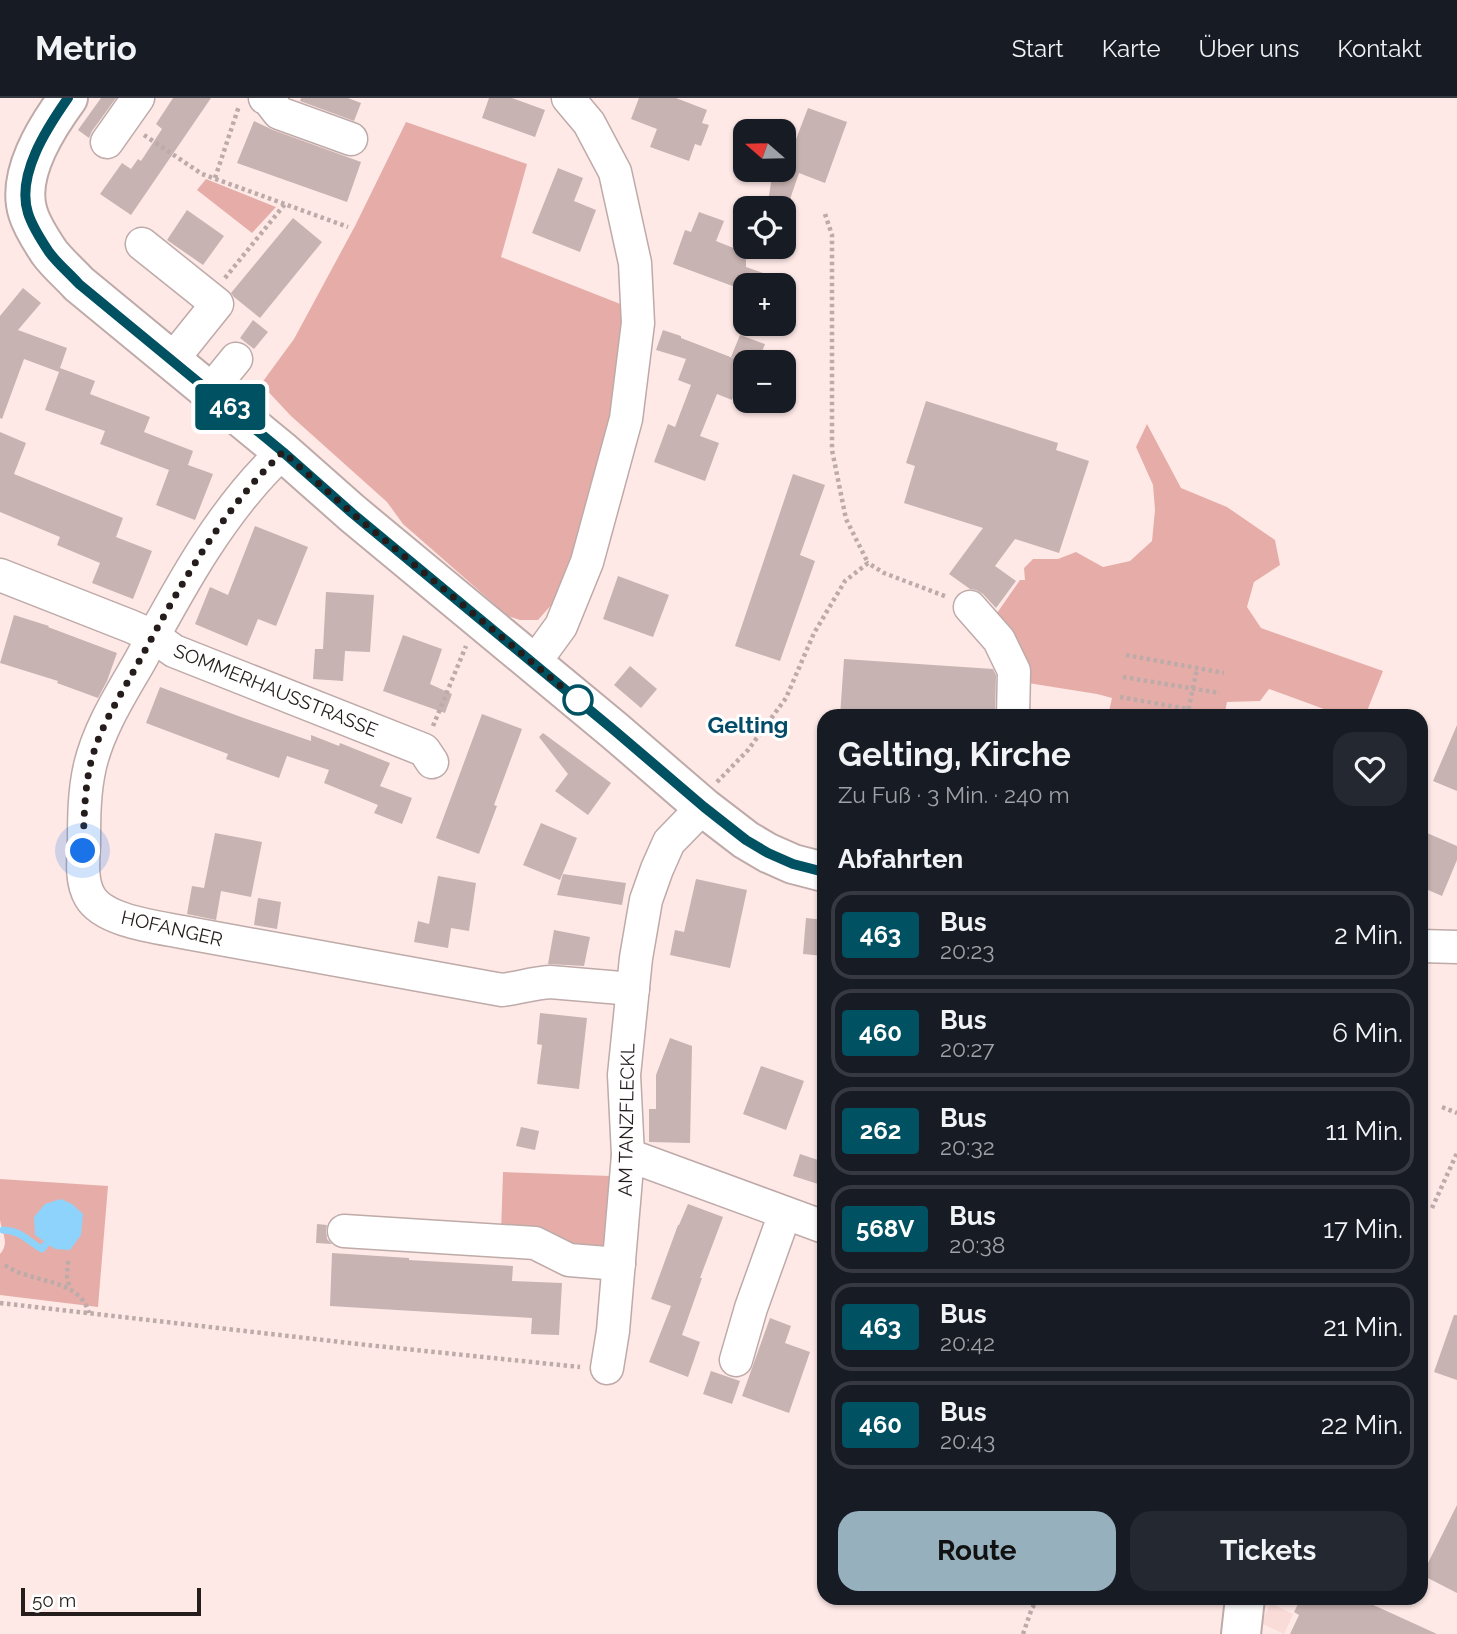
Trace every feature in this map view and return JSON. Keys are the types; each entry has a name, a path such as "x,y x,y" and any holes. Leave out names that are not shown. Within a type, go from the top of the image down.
{"main road":[{"path":"68,98 13,187 50,253 79,284 704,807 746,840 768,853 817,871"},
{"path":"1241,1634 1244,1605"}],"street":[{"path":"265,98 279,113 351,139"},
{"path":"533,662 561,625 587,562 626,419 638,323 635,263 615,172 589,123 568,98"},
{"path":"142,244 217,304 173,360"},
{"path":"210,391 236,359"},
{"name":"HOFANGER","path":"283,452 263,470 206,544 104,726 90,765 84,800 83,876 90,898 106,912 132,922 502,990 537,982 633,989"},
{"name":"SOMMERHAUSSTRASSE","path":"0,575 130,626 153,636 174,651 428,756"},
{"path":"970,607 999,640 1014,671 1013,709"},
{"name":"AM TANZFLECKL","path":"607,1368 613,1331 628,1155 624,1075 636,958 646,900 669,842 704,807"},
{"path":"1428,946 1457,947"},
{"path":"628,1155 817,1224"},
{"path":"736,1360 751,1308 785,1213"},
{"path":"344,1231 536,1243 569,1260 619,1264"}],"path":[{"path":"215,178 242,98"},
{"path":"123,120 202,174 348,227"},
{"path":"229,274 285,204"},
{"path":"825,214 832,235 832,450 846,519 868,563 884,573 970,607"},
{"path":"704,807 716,783 748,750 786,698 814,633 845,582 868,563"},
{"path":"428,756 469,639"},
{"path":"1126,655 1224,673"},
{"path":"1120,697 1188,709 1197,668"},
{"path":"1123,677 1220,693"},
{"path":"1443,1107 1457,1113"},
{"path":"1432,1208 1457,1153"},
{"path":"68,1261 70,1290"},
{"path":"5,1265 32,1278 61,1285 79,1295 87,1305 89,1313"},
{"path":"0,1303 581,1368 607,1368"},
{"path":"1023,1634 1034,1605"}],"shaded area":[{"path":"406,122 527,164 501,257 633,309 624,378 569,585 538,620 520,620 508,616 403,524 387,502 291,416 261,384 294,339 355,226"},
{"path":"206,179 276,207 252,233 197,190"},
{"path":"1147,424 1181,488 1227,507 1275,540 1280,565 1254,582 1247,607 1261,628 1383,671 1368,709 1324,709 1269,689 1260,701 1227,702 1226,709 1110,709 1112,698 1028,683 997,613 1020,580 1025,580 1024,568 1033,559 1058,559 1076,552 1103,567 1130,561 1152,541 1155,510 1153,485 1136,447"},
{"path":"503,1172 610,1176 607,1257 501,1233"},
{"path":"0,1179 108,1186 98,1307 0,1295 0,1254 5,1242 0,1220"},
{"path":"1270,1605 1293,1614 1284,1634 1261,1623"}],"water":[{"path":"61,1199 83,1214 81,1235 70,1250 55,1249 35,1235 34,1217 45,1204"}],"building":[{"path":"101,98 116,98 89,138 78,130"},
{"path":"173,98 211,98 131,215 100,194 122,163 131,169 138,159 141,161 162,129 156,124"},
{"path":"301,98 348,98 361,103 354,121 300,101"},
{"path":"489,98 512,98 545,110 535,137 482,118"},
{"path":"639,98 676,98 707,110 702,123 709,125 701,146 695,144 689,161 650,147 657,129 631,119"},
{"path":"808,108 847,122 825,183 799,173 796,182 796,139"},
{"path":"254,121 361,162 347,202 237,163"},
{"path":"558,168 583,178 574,201 596,210 580,252 532,233"},
{"path":"771,182 796,182 791,196 769,196"},
{"path":"187,210 224,236 203,265 167,240"},
{"path":"699,212 724,221 716,241 733,248 733,259 746,259 746,267 764,273 733,273 733,286 673,264 685,230 691,232"},
{"path":"293,218 322,242 260,318 231,293"},
{"path":"23,288 41,303 18,330 67,348 60,368 95,381 90,394 150,417 144,432 193,451 188,465 213,474 195,520 156,505 169,470 100,444 105,431 45,410 59,372 24,359 2,419 0,418 0,316"},
{"path":"253,320 268,332 254,349 240,338"},
{"path":"663,330 733,358 732,400 717,394 700,436 719,443 705,481 654,462 668,424 675,427 691,385 678,380 686,359 656,350"},
{"path":"740,336 765,344 763,350 734,350"},
{"path":"926,401 1058,443 1056,450 1089,461 1059,553 1015,539 995,566 1016,581 996,608 983,594 970,589 949,574 983,528 904,503 915,466 906,463"},
{"path":"0,432 26,443 14,474 123,518 116,537 152,551 133,599 92,583 100,563 57,545 60,537 0,512"},
{"path":"793,474 825,485 800,555 815,561 780,661 735,646"},
{"path":"255,526 308,547 276,626 258,619 247,646 195,624 210,587 228,595"},
{"path":"618,576 669,595 653,637 603,619"},
{"path":"326,592 374,595 370,652 345,651 343,681 313,679 315,649 323,649"},
{"path":"14,615 117,653 98,698 57,683 58,681 0,663"},
{"path":"403,635 442,649 430,684 452,694 445,713 383,691"},
{"path":"844,659 993,669 996,675 995,709 840,709"},
{"path":"630,666 657,689 641,708 614,685"},
{"path":"160,687 311,741 311,735 339,746 340,743 390,763 380,786 412,798 402,824 374,813 378,805 324,783 329,770 287,756 279,778 226,759 228,754 146,723"},
{"path":"482,714 522,729 479,854 436,838"},
{"path":"1457,725 1457,791 1433,781"},
{"path":"543,733 611,783 588,815 555,791 568,774 539,737"},
{"path":"541,823 577,838 560,880 523,865"},
{"path":"215,833 262,842 251,897 221,891 216,920 187,914 192,886 204,888"},
{"path":"1428,833 1457,846 1457,860 1442,896 1428,890"},
{"path":"563,874 626,883 622,905 557,895"},
{"path":"438,876 476,883 469,931 451,928 448,948 414,942 418,921 429,924"},
{"path":"696,879 747,890 730,968 670,955 675,930 684,932"},
{"path":"258,898 281,902 277,929 254,925"},
{"path":"806,918 817,919 817,955 803,954"},
{"path":"554,930 590,937 584,966 548,964"},
{"path":"540,1013 587,1018 579,1089 537,1084 542,1045 537,1044"},
{"path":"670,1038 692,1046 690,1143 649,1142 649,1109 656,1109 656,1075"},
{"path":"761,1066 804,1081 786,1130 743,1114"},
{"path":"521,1127 539,1131 535,1150 516,1146"},
{"path":"800,1154 817,1160 817,1184 793,1176"},
{"path":"688,1204 723,1217 682,1335 700,1342 688,1377 649,1362 671,1306 651,1299"},
{"path":"317,1224 327,1225 327,1239 332,1244 316,1243"},
{"path":"332,1253 513,1266 512,1281 562,1283 559,1335 531,1334 532,1318 330,1306"},
{"path":"1454,1315 1457,1315 1457,1380 1434,1372"},
{"path":"770,1318 791,1326 785,1343 810,1352 789,1413 742,1396"},
{"path":"711,1371 740,1381 732,1404 703,1394"},
{"path":"1457,1505 1457,1593 1428,1578 1428,1563"},
{"path":"1298,1605 1373,1605 1437,1634 1290,1634 1299,1615 1294,1612"}],"waterway":[{"path":"3,1230 19,1234 42,1249 47,1243"}],"bus line":[{"name":"463","path":"68,98 44,135 32,160 26,186 27,211 50,253 79,284 704,807 746,840 768,853 793,864 817,870"}],"district":[{"name":"Gelting","path":"748,725"}],"route":[{"path":"83,851 84,800 90,765 104,726 206,544 263,470 283,452 352,513 580,702 578,700"}]}
